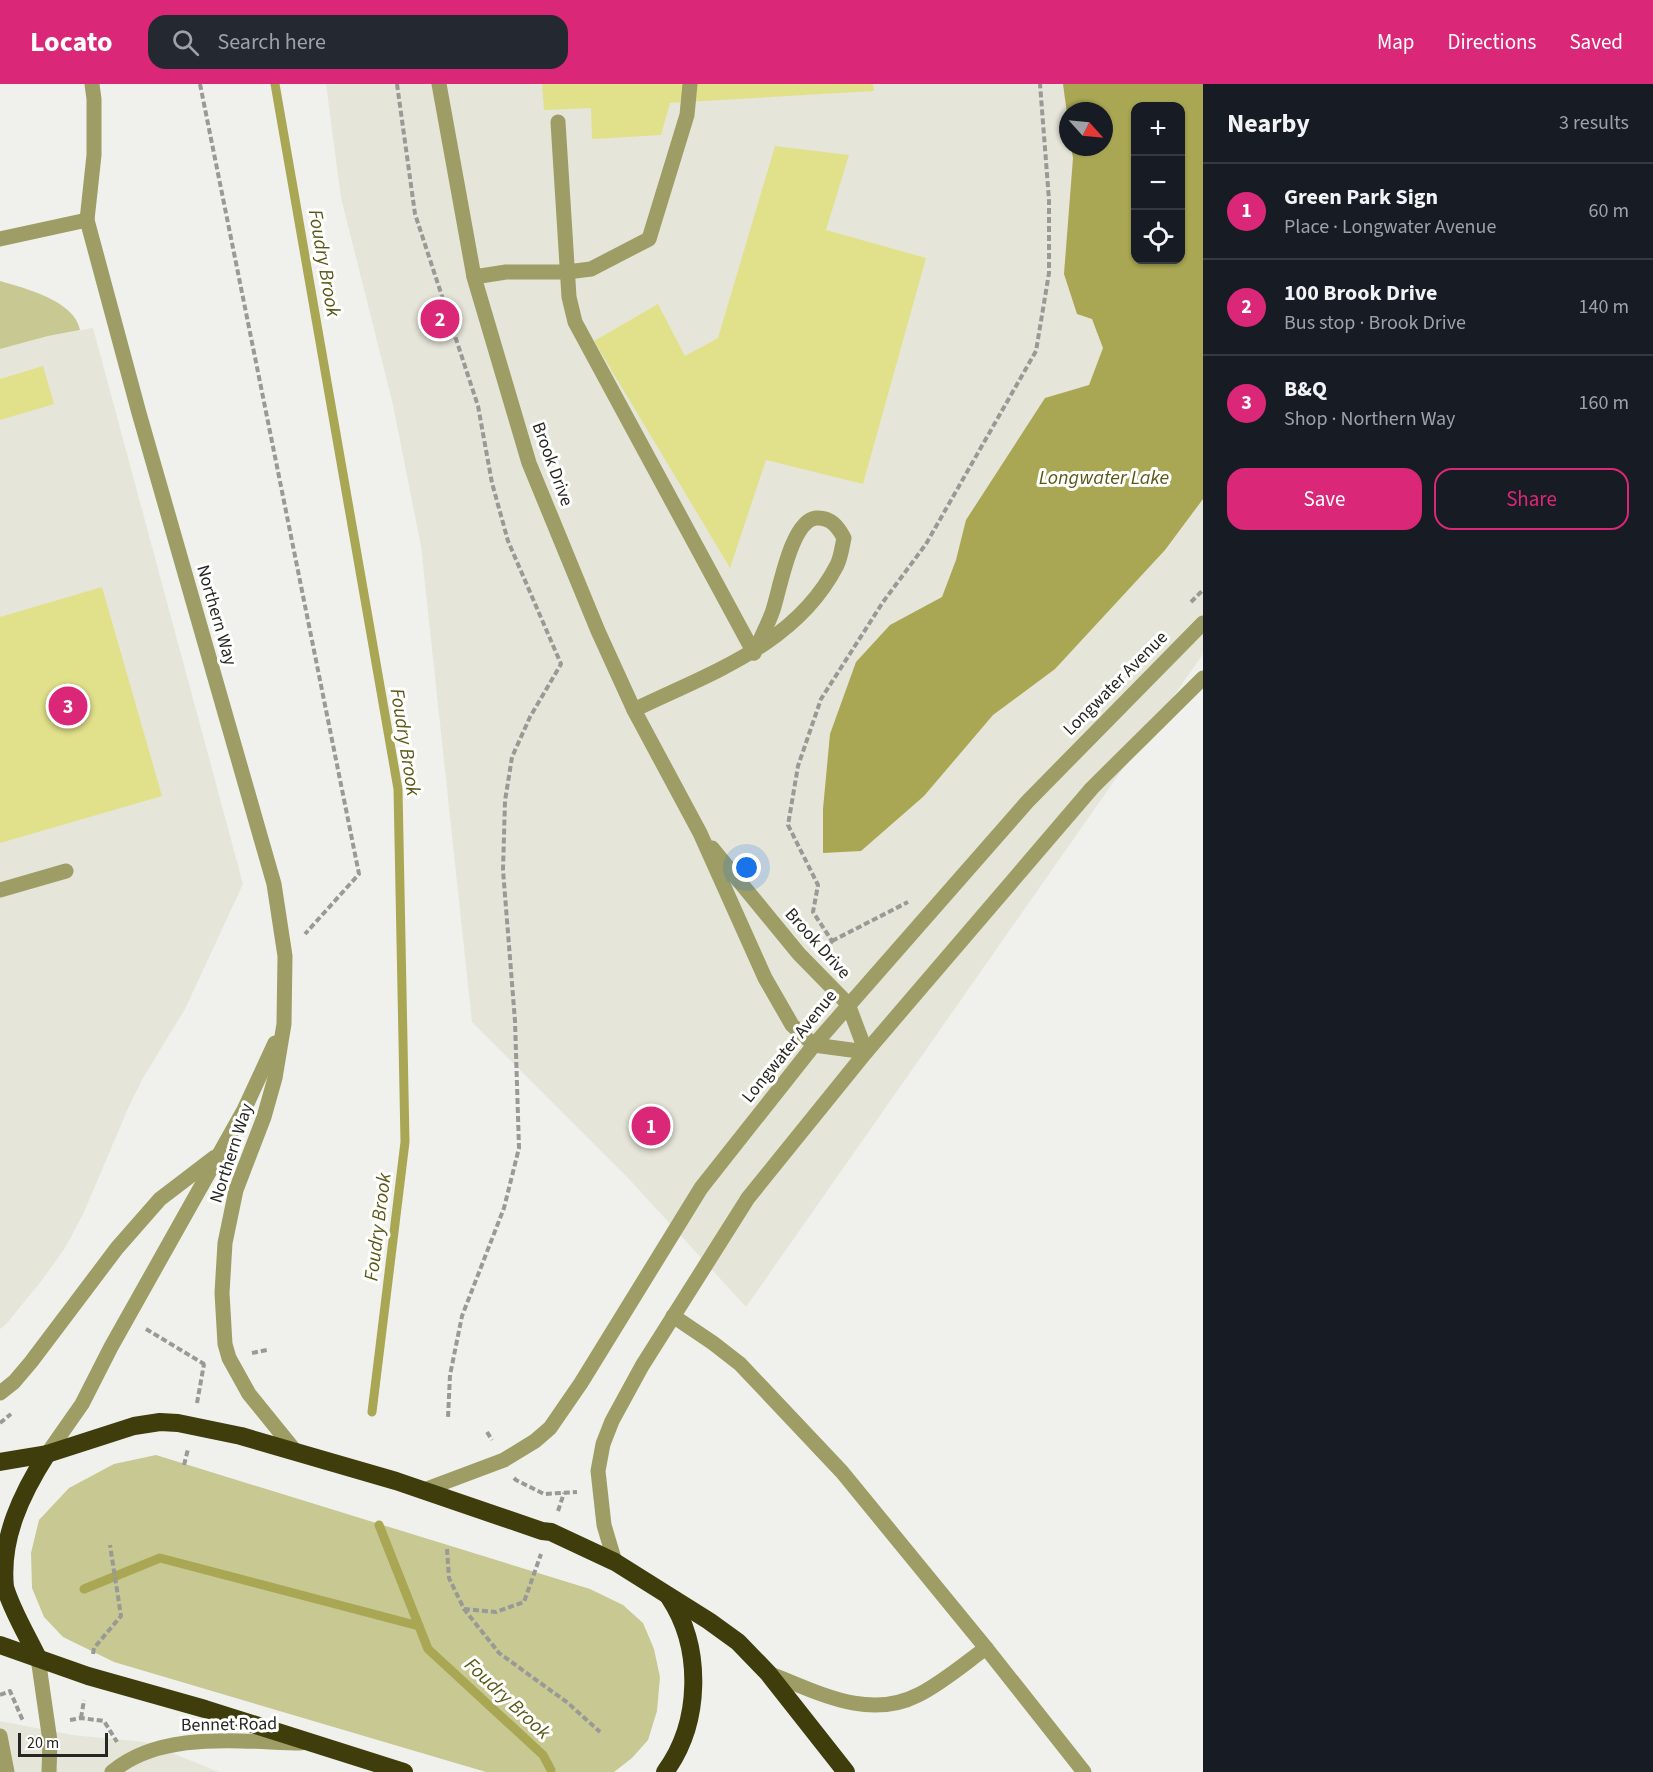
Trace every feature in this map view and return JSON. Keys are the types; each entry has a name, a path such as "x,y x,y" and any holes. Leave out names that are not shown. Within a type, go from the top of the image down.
{"highway":[{"path":"0,1462 46,1454 118,1430 160,1422 203,1427 424,1490 551,1532 615,1563 709,1621 738,1642 768,1673 846,1772"},
{"path":"38,1658 5,1587 1,1558 10,1516 46,1454"},
{"path":"665,1772 686,1731 693,1688 693,1668 687,1633 678,1611 668,1596"},
{"path":"0,1645 88,1676 316,1743 404,1772"}],"street":[{"path":"0,239 87,220 94,155 92,84"},
{"name":"Brook Drive","path":"439,84 474,277 530,463 597,631 634,710 700,833 765,978 792,1025 814,1045"},
{"path":"474,277 506,272 567,272 591,269 649,239 687,115 690,84"},
{"path":"558,122 569,297 575,322 754,653"},
{"name":"Northern Way","path":"87,220 139,413 274,884 285,956 284,1024 264,1117 236,1190 225,1243 222,1293 225,1344 229,1358 249,1394 296,1452"},
{"path":"634,710 754,653 788,627 818,595 838,563 844,538 836,525 822,518 810,519 799,529 772,612 754,653"},
{"name":"Longwater Avenue","path":"424,1490 504,1460 535,1441 550,1428 701,1188 814,1045 1027,802 1203,623"},
{"path":"615,1563 603,1526 599,1489 599,1462 603,1444 612,1421 636,1376 748,1198 866,1052 1092,788 1203,678"},
{"name":"Brook Drive","path":"700,833 814,969 848,1004 866,1052"},
{"path":"0,890 66,871"},
{"name":"Northern Way","path":"46,1454 82,1404 244,1110 284,1024"},
{"path":"814,1045 866,1052"},
{"name":"Northern Way","path":"0,1393 14,1382 31,1362 117,1248 160,1198 219,1154"},
{"path":"673,1316 740,1364 834,1463 986,1648 1084,1772"},
{"path":"768,1673 851,1703 876,1707 892,1705 917,1696 986,1648"},
{"path":"38,1658 50,1741 49,1772"},
{"path":"0,1736 7,1772"},
{"name":"Bennet Road","path":"112,1772 136,1756 178,1744 316,1743"}],"path":[{"path":"200,84 359,874 285,956"},
{"path":"397,84 415,214 478,406 492,483 508,541 561,664 530,717 512,757 505,801 503,870 515,1022 519,1148 504,1208 462,1316 450,1376 448,1418"},
{"path":"814,969 832,941 813,912 818,885 788,825 798,766 821,699 883,602 926,544 1036,351 1049,273 1049,200 1040,84"},
{"path":"128,1318 204,1364"},
{"path":"487,1432 516,1480 544,1494 599,1489"},
{"path":"94,1648 121,1616 110,1545"},
{"path":"447,1549 449,1578 464,1609 500,1653 568,1703 600,1732"},
{"path":"464,1609 496,1612 524,1602 534,1569"},
{"path":"0,1695 10,1691 24,1724"},
{"path":"81,1718 104,1721 119,1745"}],"shaded area":[{"path":"326,84 1203,84 1203,654 746,1307 629,1179 472,1022 421,546 393,405 341,198"},
{"path":"93,328 243,884 185,1009 143,1078 129,1106 84,1212 65,1248 42,1280 0,1329 0,349 48,336"},
{"path":"0,1721 72,1735 145,1742 219,1772 0,1772"}],"green space":[{"path":"0,281 48,297 69,311 80,330 0,349"},
{"path":"156,1455 590,1589 623,1605 643,1623 654,1649 660,1677 657,1711 648,1740 632,1758 614,1772 486,1772 114,1662 63,1637 44,1617 32,1588 31,1553 39,1520 69,1488 114,1464"}],"water":[{"name":"Longwater Lake","path":"1063,84 1203,84 1203,499 1165,550 1055,669 993,715 924,796 861,851 823,853 823,809 830,734 856,662 890,625 942,597 956,560 966,520 1045,398 1089,385 1103,348 1092,319 1077,314 1064,274 1073,156 1113,156 1113,102 1065,102"}],"building":[{"path":"542,84 873,84 874,91 670,103 661,135 592,139 591,108 544,110"},
{"path":"775,146 849,155 826,230 926,258 863,484 766,460 730,568 594,341 658,304 685,356 718,338"},
{"path":"43,366 54,404 0,420 0,379"},
{"path":"102,587 162,796 0,843 0,617"}],"waterway":[{"name":"Foudry Brook","path":"275,84 398,789 405,1142 372,1412"},
{"name":"Foudry Brook","path":"379,1525 428,1649 543,1755 551,1770"},
{"path":"84,1589 160,1558 419,1626"}],"place":[{"name":"100 Brook Drive","path":"440,319"},
{"name":"B&Q","path":"68,706"},
{"name":"Green Park Sign","path":"651,1126"}]}
